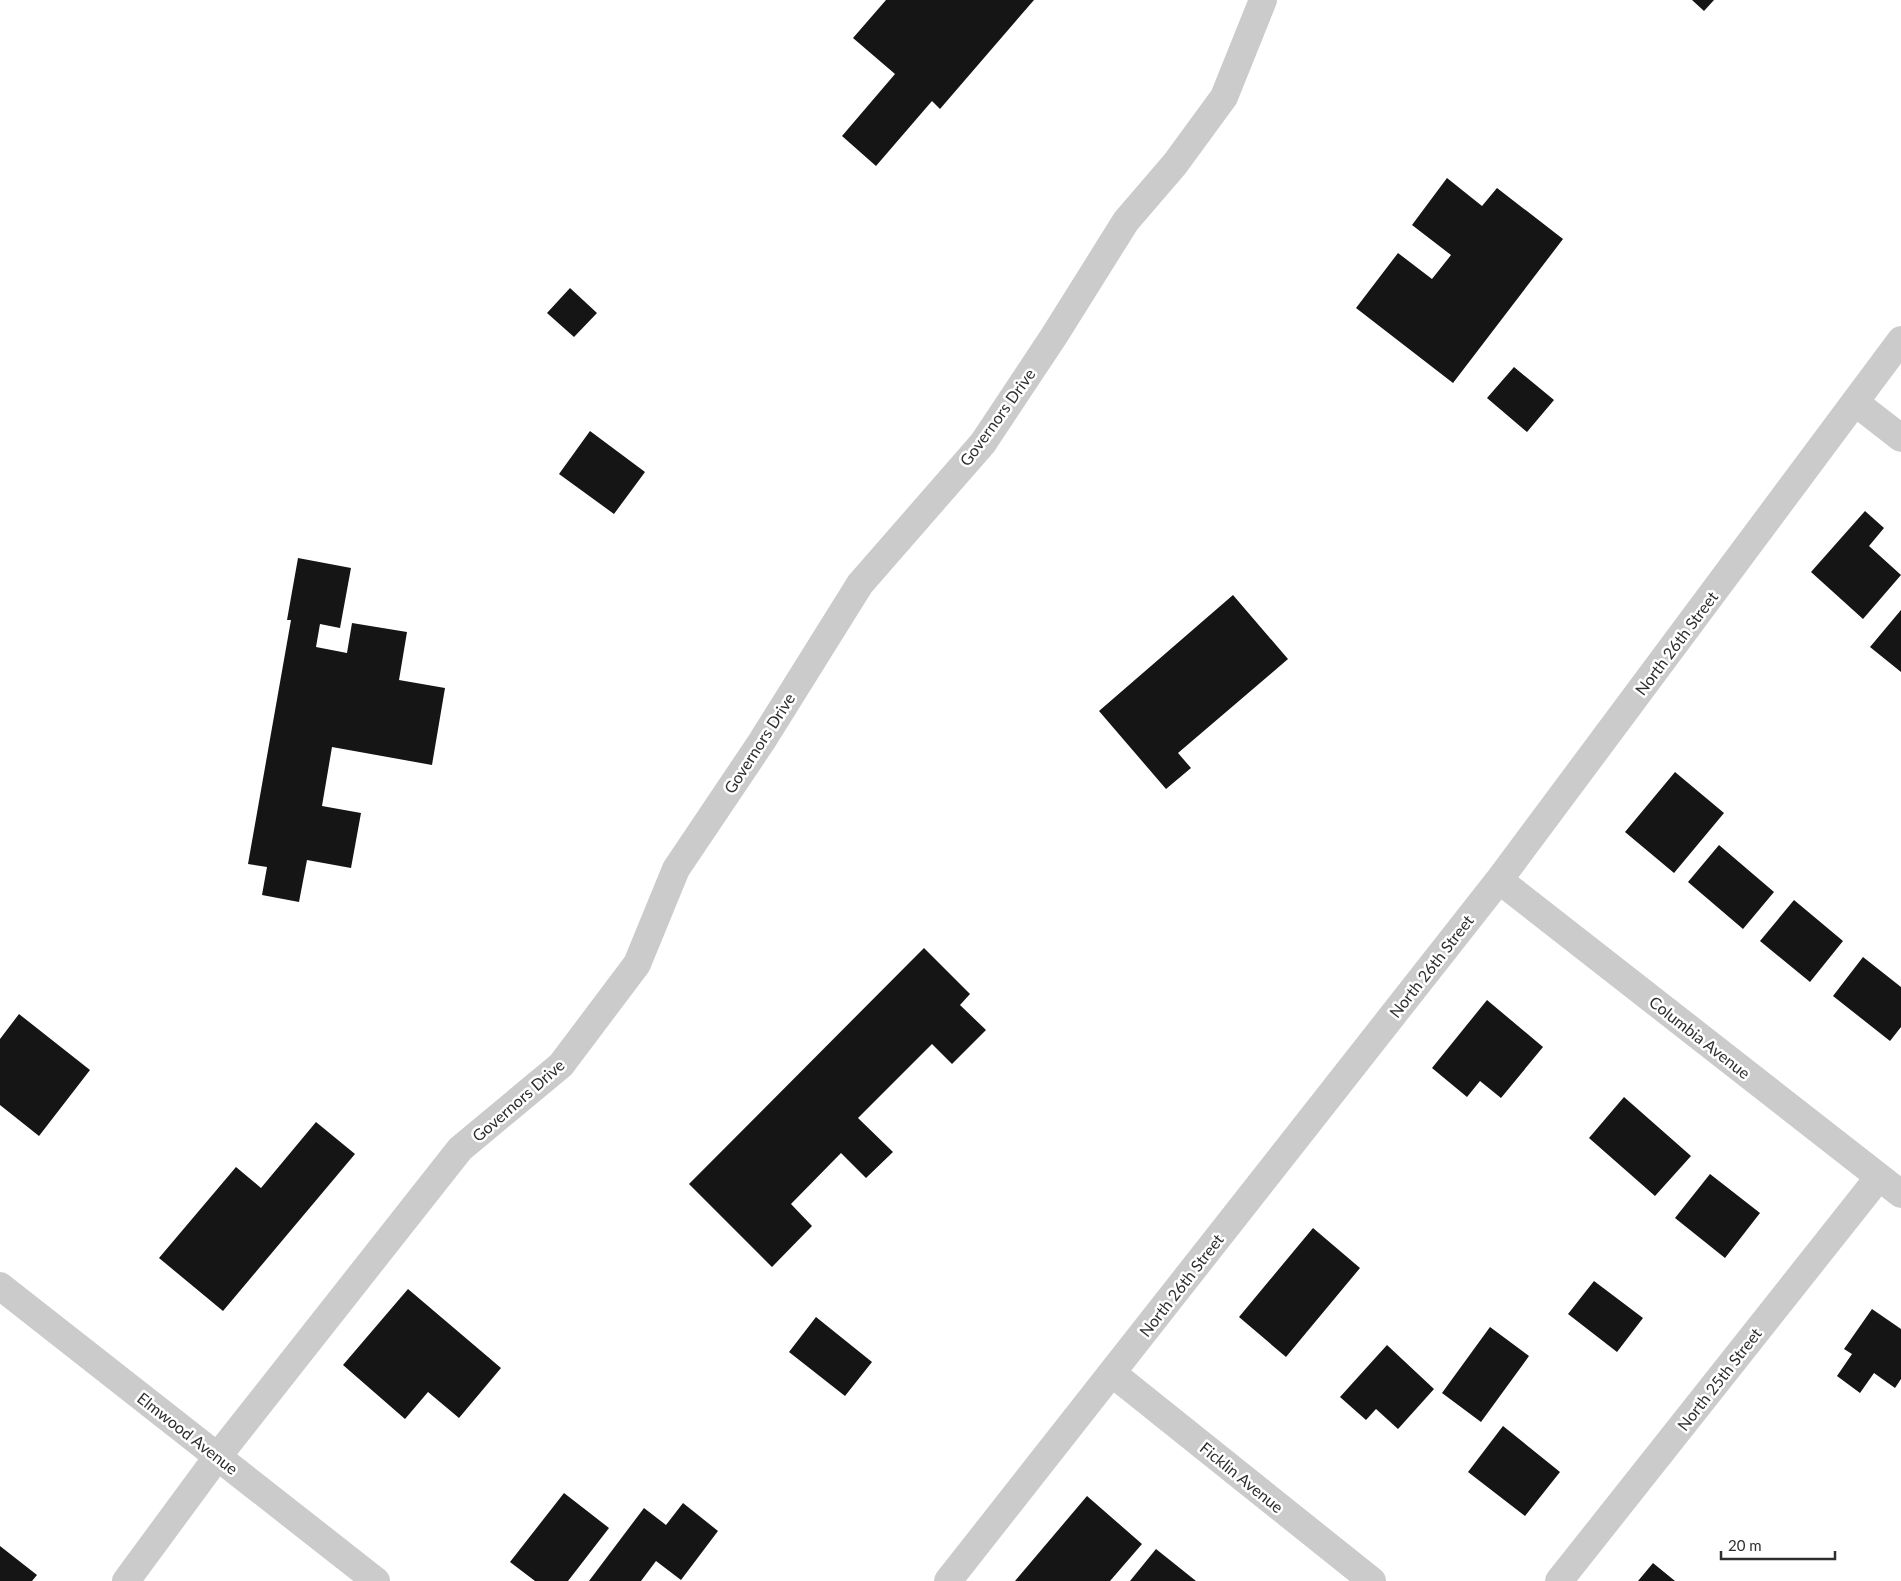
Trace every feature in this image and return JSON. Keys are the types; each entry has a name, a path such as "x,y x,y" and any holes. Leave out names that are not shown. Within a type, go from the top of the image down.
{"street":[{"name":"Governors Drive","path":"126,1581 218,1456 460,1149 561,1065 637,964 676,869 762,740 860,584 983,443 1054,336 1126,221 1175,164 1224,97 1263,0"},
{"name":"North 26th Street","path":"948,1581 1499,880 1856,403 1901,340"},
{"path":"1856,403 1901,438"},
{"name":"Columbia Avenue","path":"1499,880 1901,1194"},
{"name":"North 25th Street","path":"1559,1581 1879,1177"},
{"name":"Elmwood Avenue","path":"0,1286 376,1581"},
{"name":"Ficklin Avenue","path":"1112,1373 1372,1581"}],"building":[{"path":"886,0 1034,0 940,109 932,101 876,166 842,136 895,74 853,38"},
{"path":"1692,0 1714,0 1704,11"},
{"path":"1447,178 1482,206 1497,188 1563,239 1453,383 1356,308 1398,253 1432,279 1451,255 1412,225"},
{"path":"570,288 597,313 574,337 547,313"},
{"path":"1514,367 1554,400 1527,432 1487,398"},
{"path":"590,431 645,472 614,514 559,474"},
{"path":"1865,511 1884,528 1869,546 1901,575 1863,619 1811,572"},
{"path":"298,558 351,568 340,628 320,624 316,647 347,653 352,623 407,632 399,680 445,688 432,765 332,747 322,806 361,813 351,868 307,860 299,902 262,895 267,867 248,864 291,620 287,620"},
{"path":"1233,595 1288,659 1178,753 1191,768 1166,789 1099,711"},
{"path":"1901,610 1901,672 1870,647"},
{"path":"1675,772 1724,813 1674,873 1625,832"},
{"path":"1719,845 1774,892 1743,929 1688,882"},
{"path":"1794,900 1843,941 1810,982 1760,941"},
{"path":"924,948 970,994 960,1005 986,1030 952,1064 932,1044 858,1118 893,1152 866,1178 841,1153 791,1204 812,1226 772,1267 689,1184"},
{"path":"1863,957 1901,987 1901,1027 1890,1041 1833,996"},
{"path":"1487,1000 1543,1047 1501,1098 1480,1081 1467,1097 1432,1068"},
{"path":"19,1014 90,1070 39,1136 0,1105 0,1039"},
{"path":"1624,1097 1691,1156 1655,1196 1589,1138"},
{"path":"316,1122 355,1154 223,1311 159,1258 236,1167 261,1188"},
{"path":"1710,1174 1760,1213 1725,1258 1675,1218"},
{"path":"1313,1228 1360,1268 1286,1357 1239,1317"},
{"path":"1594,1281 1643,1318 1617,1352 1568,1314"},
{"path":"408,1289 501,1368 459,1418 428,1392 405,1419 343,1365"},
{"path":"1872,1309 1901,1329 1901,1379 1895,1388 1874,1373 1860,1393 1837,1376 1852,1354 1844,1349"},
{"path":"816,1317 872,1362 845,1396 789,1352"},
{"path":"1490,1327 1529,1356 1481,1422 1442,1393"},
{"path":"1387,1345 1434,1389 1398,1429 1376,1409 1366,1420 1340,1397"},
{"path":"1503,1426 1560,1472 1525,1516 1468,1472"},
{"path":"564,1493 609,1528 568,1581 535,1581 510,1562"},
{"path":"1087,1496 1142,1544 1110,1581 1015,1581"},
{"path":"683,1503 718,1531 681,1580 656,1561 641,1581 589,1581 644,1508 666,1525"},
{"path":"0,1546 37,1575 32,1581 0,1581"},
{"path":"1156,1549 1196,1581 1130,1581"},
{"path":"1653,1563 1675,1581 1638,1581"}]}
